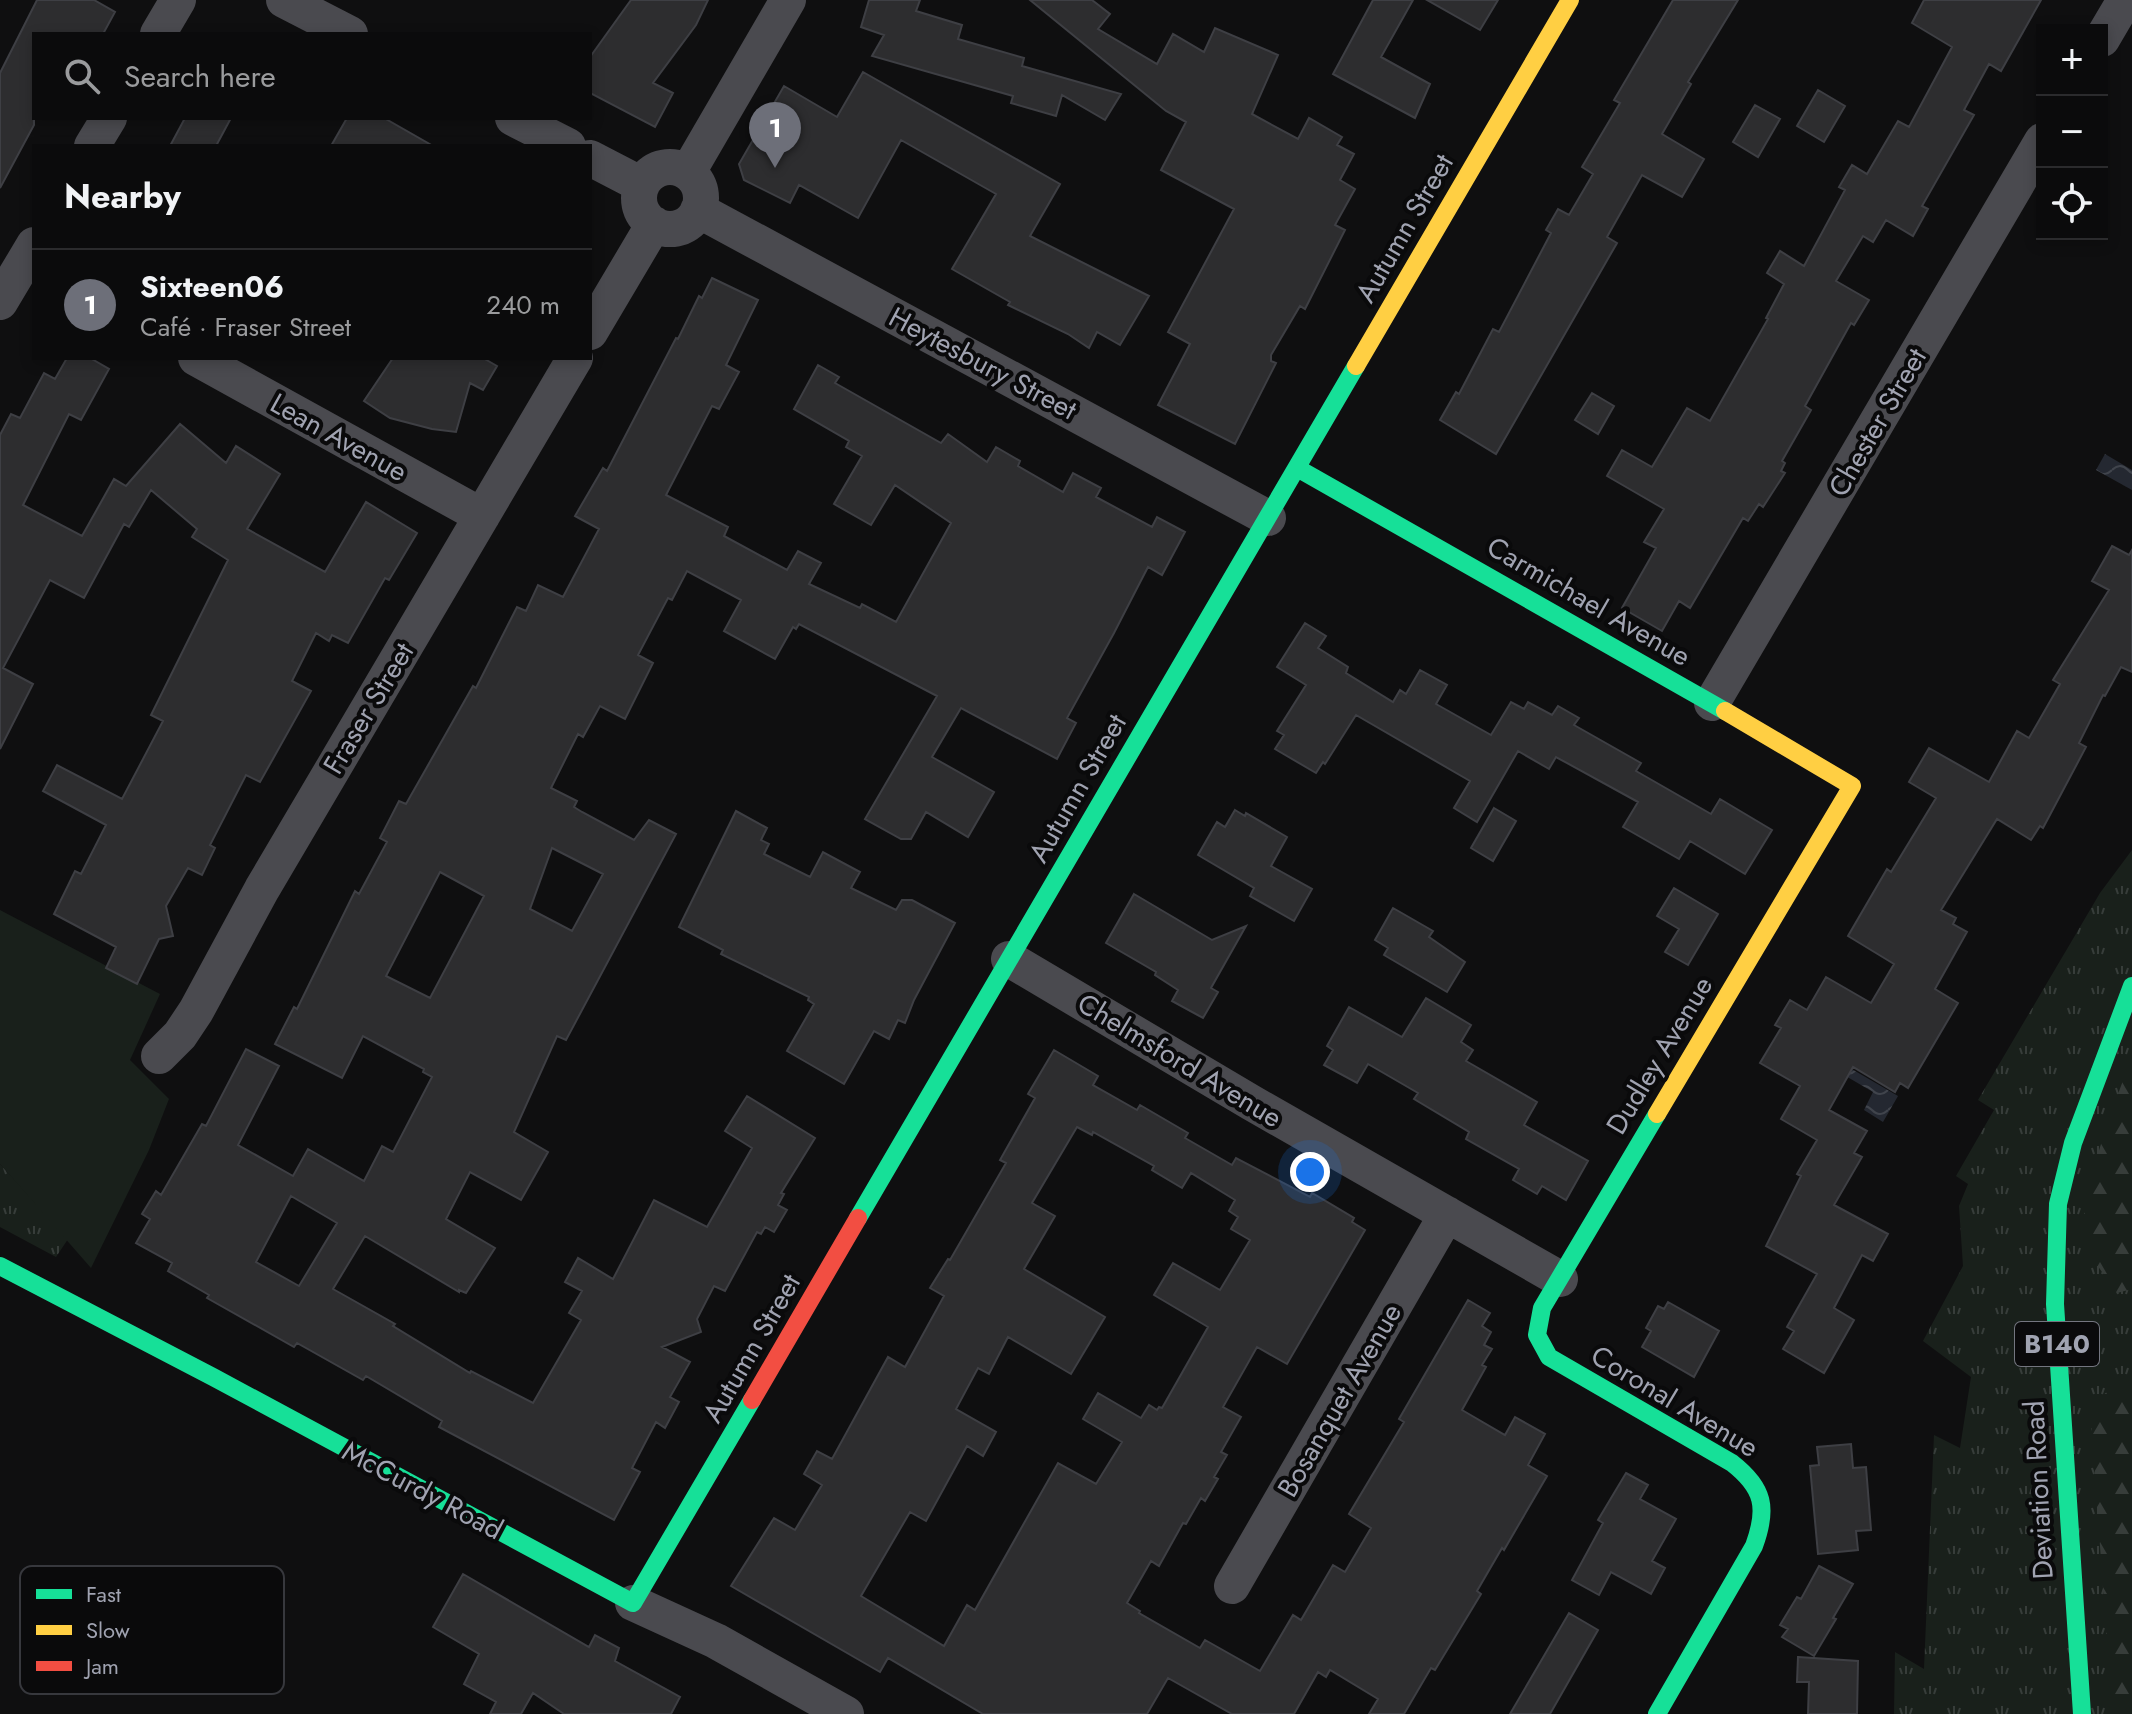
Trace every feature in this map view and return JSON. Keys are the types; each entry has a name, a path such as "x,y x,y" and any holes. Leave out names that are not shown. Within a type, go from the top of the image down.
{"street":[{"path":"159,32 178,0"},
{"path":"284,0 346,32"},
{"path":"688,172 788,0"},
{"name":"Autumn Street","path":"633,1603 1570,0"},
{"path":"2108,29 2125,0"},
{"path":"93,144 108,120"},
{"path":"517,120 564,144"},
{"name":"Chester Street","path":"1712,703 2036,151"},
{"path":"592,159 642,185"},
{"path":"678,167 688,172 699,185 698,210 685,225 664,228 654,224 642,211 642,185 657,169 678,167"},
{"name":"Heytesbury Street","path":"698,210 1268,518"},
{"path":"592,329 654,224"},
{"path":"0,302 30,259"},
{"name":"Lean Avenue","path":"200,360 482,516"},
{"name":"Fraser Street","path":"159,1056 180,1035 196,1011 262,889 574,360"},
{"name":"Carmichael Avenue","path":"1297,468 1712,703 1852,786"},
{"name":"Dudley Avenue","path":"1549,1357 1537,1335 1542,1308 1852,786"},
{"name":"Chelmsford Avenue","path":"1009,959 1252,1103 1560,1279"},
{"name":"Deviation Road","path":"2082,1714 2055,1304 2058,1204 2073,1143 2132,986"},
{"name":"Bosanquet Avenue","path":"1232,1586 1447,1214"},
{"name":"McCurdy Road","path":"0,1266 633,1603 716,1641 846,1714"},
{"name":"Coronal Avenue","path":"1549,1357 1732,1463 1749,1477 1762,1499 1762,1527 1754,1546 1657,1714"}],"green space":[{"path":"2132,850 2132,1714 1894,1714 1895,1652 1924,1669 1934,1435 1960,1448 1971,1377 1923,1341 1963,1266 1959,1206 1968,1184 1956,1176 1994,1110 1978,1100 2100,893"},
{"path":"0,910 160,994 130,1060 169,1099 149,1150 91,1268 0,1164"},
{"path":"2132,1057 2132,1289 2117,1293 2080,1241 2088,1192 2100,1148"},
{"path":"0,1164 68,1239 56,1257 0,1227"},
{"path":"2132,1378 2132,1714 2112,1714 2090,1406 2108,1391"}],"water":[{"path":"2105,454 2132,470 2132,490 2096,470"},
{"path":"1819,1050 1898,1096 1883,1122 1864,1110 1873,1092 1815,1058"}],"building":[{"path":"37,0 94,0 115,12 104,32 32,32 34,125 0,188 0,73"},
{"path":"631,0 708,0 696,25 653,83 673,93 655,127 592,94 592,54"},
{"path":"869,0 920,0 916,11 962,25 958,39 1024,58 1022,66 1121,94 1105,120 1062,95 1056,116 1011,103 1013,96 872,56 884,35 861,27"},
{"path":"1030,0 1092,0 1110,14 1098,29 1157,64 1173,34 1204,52 1215,28 1278,55 1252,114 1298,139 1309,118 1342,137 1337,145 1354,154 1340,180 1355,189 1335,225 1345,230 1305,309 1300,306 1271,355 1271,361 1276,363 1235,444 1158,405 1190,344 1168,332 1234,209 1161,170 1186,122 1166,111"},
{"path":"1373,0 1413,0 1381,57 1430,84 1415,118 1333,74"},
{"path":"1427,0 1498,0 1480,30"},
{"path":"1673,0 1738,0 1688,82 1691,84 1662,134 1704,159 1682,197 1642,175 1607,237 1617,243 1496,454 1440,420 1456,392 1459,394 1493,329 1499,332 1551,233 1546,230 1558,209 1569,215 1593,174 1582,167 1620,103 1614,100"},
{"path":"1924,0 2041,0 2001,71 1989,64 1964,110 1974,115 1922,206 1928,209 1913,236 1886,220 1873,242 1863,236 1836,281 1869,300 1854,325 1851,323 1805,406 1811,410 1782,461 1785,463 1781,471 1785,473 1763,507 1759,504 1748,521 1743,518 1690,608 1679,601 1662,631 1622,608 1656,548 1644,542 1664,509 1607,476 1622,450 1652,467 1687,408 1710,421 1768,319 1784,284 1767,273 1780,251 1804,266 1845,190 1839,187 1852,165 1867,174 1898,121 1909,127 1952,47 1912,23"},
{"path":"863,72 1060,184 1030,236 1149,296 1120,345 1097,332 1089,348 1068,334 1008,305 1010,302 952,269 996,194 901,140 858,218 799,185 790,203 744,180 739,164 784,86 837,117"},
{"path":"1818,90 1845,106 1824,142 1797,126"},
{"path":"1755,105 1780,119 1758,157 1733,142"},
{"path":"184,120 230,120 217,144 171,144"},
{"path":"346,120 388,120 430,144 332,144"},
{"path":"712,278 758,300 726,365 739,372 719,409 712,406 666,495 728,527 724,536 787,570 798,551 821,563 809,584 860,608 862,604 896,622 951,523 895,485 871,525 834,504 862,456 846,447 849,441 794,409 818,365 839,377 835,383 941,443 948,434 987,462 996,447 1020,461 1018,466 1063,492 1073,473 1101,488 1096,497 1152,527 1157,517 1185,532 1162,575 1148,567 1067,718 1076,723 1057,759 961,708 932,757 994,792 968,837 926,812 911,839 901,839 865,819 937,696 799,624 796,629 793,627 775,659 724,631 741,600 687,571 672,600 668,598 638,655 653,663 625,719 600,706 583,737 578,734 551,788 577,801 574,807 634,840 649,820 676,834 566,1040 557,1036 514,1132 548,1152 521,1200 470,1172 446,1219 495,1248 466,1293 459,1292 365,1236 333,1289 395,1324 393,1326 470,1373 533,1403 581,1320 569,1313 582,1291 565,1282 578,1258 613,1279 654,1200 707,1227 752,1148 725,1131 747,1096 815,1138 781,1193 784,1194 778,1205 787,1210 774,1232 765,1227 761,1234 757,1232 725,1291 714,1286 697,1319 701,1332 662,1347 690,1362 670,1397 679,1402 665,1428 656,1422 632,1468 640,1472 614,1520 439,1427 442,1421 366,1376 363,1380 297,1343 294,1347 207,1298 209,1295 168,1271 172,1263 136,1243 150,1219 142,1214 156,1191 161,1195 202,1124 206,1126 246,1049 279,1066 238,1145 293,1176 308,1149 364,1181 382,1146 393,1152 432,1077 423,1072 424,1069 363,1036 342,1078 275,1044 294,1007 297,1009 355,891 359,894 387,842 380,838 399,801 406,804 473,686 476,688 517,607 526,611 538,585 563,597 599,529 575,516 603,468 607,471 699,296 702,298","holes":["552,848 603,874 572,931 530,909","440,872 484,896 430,998 386,976","291,1196 337,1223 299,1286 256,1262"]},
{"path":"66,360 93,360 109,369 81,420 69,414 23,505 82,536 114,479 126,486 180,424 226,463 236,446 280,474 247,529 325,572 366,502 417,533 389,580 385,578 348,643 332,635 329,641 316,633 292,681 311,691 260,782 246,775 210,845 215,848 202,875 188,868 166,906 173,936 159,939 137,984 106,968 116,947 54,914 75,871 81,874 106,825 43,791 57,765 122,799 163,721 151,715 228,560 192,537 197,529 151,490 129,527 124,524 84,598 50,580 3,668 33,684 0,749 0,435 11,414 20,418 44,373 55,379"},
{"path":"392,360 486,360 497,366 483,390 470,383 456,432 390,418 364,401"},
{"path":"1592,393 1614,406 1598,434 1575,420"},
{"path":"2112,546 2129,555 2132,550 2132,672 2121,667 2103,695 2079,743 2086,747 2043,828 2040,826 2031,840 1997,819 1941,910 1956,918 1953,924 1967,932 1935,989 1958,1003 1908,1088 1900,1083 1895,1092 1853,1067 1829,1110 1867,1131 1854,1153 1862,1157 1834,1205 1888,1234 1873,1261 1862,1255 1834,1308 1854,1320 1824,1373 1783,1349 1794,1331 1787,1327 1817,1274 1766,1246 1801,1176 1797,1174 1817,1140 1781,1119 1800,1086 1760,1063 1781,1028 1775,1025 1790,1000 1807,1010 1826,977 1871,1003 1894,964 1848,936 1887,869 1891,872 1936,798 1909,782 1929,748 1989,782 2017,731 2029,738 2060,684 2053,680 2109,590 2092,581"},
{"path":"1305,623 1326,636 1318,648 1348,667 1346,673 1393,702 1400,690 1406,694 1420,670 1447,685 1436,704 1491,735 1511,702 1524,709 1528,702 1552,715 1558,706 1579,718 1574,725 1641,763 1636,771 1711,814 1720,799 1772,830 1745,874 1690,841 1679,859 1623,827 1638,802 1556,757 1549,769 1518,751 1477,822 1454,808 1470,781 1356,715 1316,773 1275,749 1284,735 1277,731 1306,685 1277,667"},
{"path":"1494,808 1516,821 1493,861 1471,848"},
{"path":"1235,810 1245,816 1246,813 1287,837 1271,866 1312,889 1294,921 1250,896 1254,888 1198,855 1217,822 1225,827"},
{"path":"736,811 767,828 761,840 769,844 764,854 810,877 823,852 860,872 851,888 896,910 902,900 912,900 955,923 905,1023 898,1020 889,1039 874,1031 844,1084 787,1051 814,1004 808,1000 809,997 721,954 723,950 679,927"},
{"path":"1674,888 1718,914 1688,965 1665,952 1679,929 1657,916"},
{"path":"1134,894 1212,940 1246,926 1211,988 1218,992 1203,1018 1172,1001 1178,990 1155,975 1156,972 1106,943"},
{"path":"1393,908 1433,931 1429,937 1465,962 1447,992 1384,955 1388,948 1375,940"},
{"path":"1426,998 1471,1025 1461,1042 1473,1050 1466,1061 1537,1102 1524,1125 1588,1161 1566,1200 1542,1186 1537,1194 1513,1180 1519,1169 1466,1139 1469,1132 1414,1099 1418,1093 1368,1064 1357,1083 1324,1065 1333,1050 1327,1046 1349,1007 1402,1037"},
{"path":"1054,1050 1098,1076 1093,1085 1137,1110 1140,1105 1188,1133 1185,1138 1232,1165 1236,1158 1310,1197 1312,1193 1354,1218 1352,1222 1365,1230 1287,1364 1257,1347 1223,1407 1241,1417 1221,1452 1227,1455 1214,1477 1218,1479 1205,1501 1201,1498 1186,1524 1183,1523 1159,1566 1151,1561 1127,1603 1200,1648 1205,1640 1260,1671 1293,1615 1301,1620 1333,1565 1345,1572 1371,1528 1349,1514 1404,1422 1399,1419 1468,1300 1490,1313 1482,1326 1491,1332 1484,1345 1492,1349 1482,1365 1486,1367 1462,1410 1505,1435 1515,1417 1545,1434 1528,1465 1547,1476 1477,1591 1481,1594 1404,1714 1369,1714 1378,1699 1330,1670 1326,1677 1318,1672 1294,1714 1232,1714 1168,1678 1147,1714 983,1714 888,1658 880,1672 731,1586 774,1518 795,1530 822,1485 804,1474 817,1451 832,1459 888,1357 905,1367 944,1296 930,1288 950,1260 1006,1163 1000,1160 1035,1098 1028,1094","holes":["1077,1127 1092,1135 1093,1132 1154,1166 1152,1170 1182,1188 1191,1173 1235,1200 1229,1211 1238,1217 1231,1229 1250,1240 1220,1290 1173,1263 1154,1295 1208,1327 1162,1408 1157,1410 1149,1405 1141,1418 1098,1393 1083,1419 1122,1442 1096,1484 1058,1463 975,1610 967,1605 944,1646 861,1596 910,1512 926,1521 967,1446 983,1456 996,1432 956,1409 978,1368 989,1374 1008,1337 1071,1374 1105,1317 1024,1269 1055,1216 1032,1203"]},
{"path":"1668,1302 1719,1331 1694,1377 1642,1347 1651,1331 1646,1328 1658,1306 1664,1309"},
{"path":"1851,1444 1853,1468 1866,1467 1871,1530 1856,1531 1858,1550 1818,1554 1810,1466 1819,1465 1817,1447"},
{"path":"1626,1473 1648,1485 1640,1499 1676,1519 1652,1561 1665,1568 1651,1594 1611,1572 1599,1595 1572,1580 1603,1523 1598,1520"},
{"path":"1819,1566 1853,1584 1814,1656 1782,1637 1788,1629 1780,1625 1797,1597 1801,1599"},
{"path":"463,1574 589,1647 595,1635 619,1648 615,1661 680,1697 671,1714 564,1714 533,1693 521,1714 490,1714 496,1702 464,1684 479,1654 433,1627"},
{"path":"1569,1613 1598,1630 1550,1714 1510,1714"},
{"path":"1798,1657 1858,1661 1857,1714 1808,1714 1809,1682 1797,1682"}],"traffic: fast":[{"path":"858,1218 1356,366"},
{"path":"1297,468 1725,711"},
{"path":"2082,1714 2055,1304 2058,1204 2073,1143 2132,986"},
{"path":"1657,1114 1542,1308 1537,1335 1549,1357 1732,1463 1757,1490 1762,1510 1754,1546 1657,1714"},
{"path":"0,1266 633,1603 752,1400"}],"traffic: slow":[{"path":"1356,366 1570,0"},
{"path":"1657,1114 1852,786 1725,711"}],"traffic: jam":[{"path":"752,1400 858,1218"}],"place":[{"name":"Sixteen06","path":"775,168"}]}
